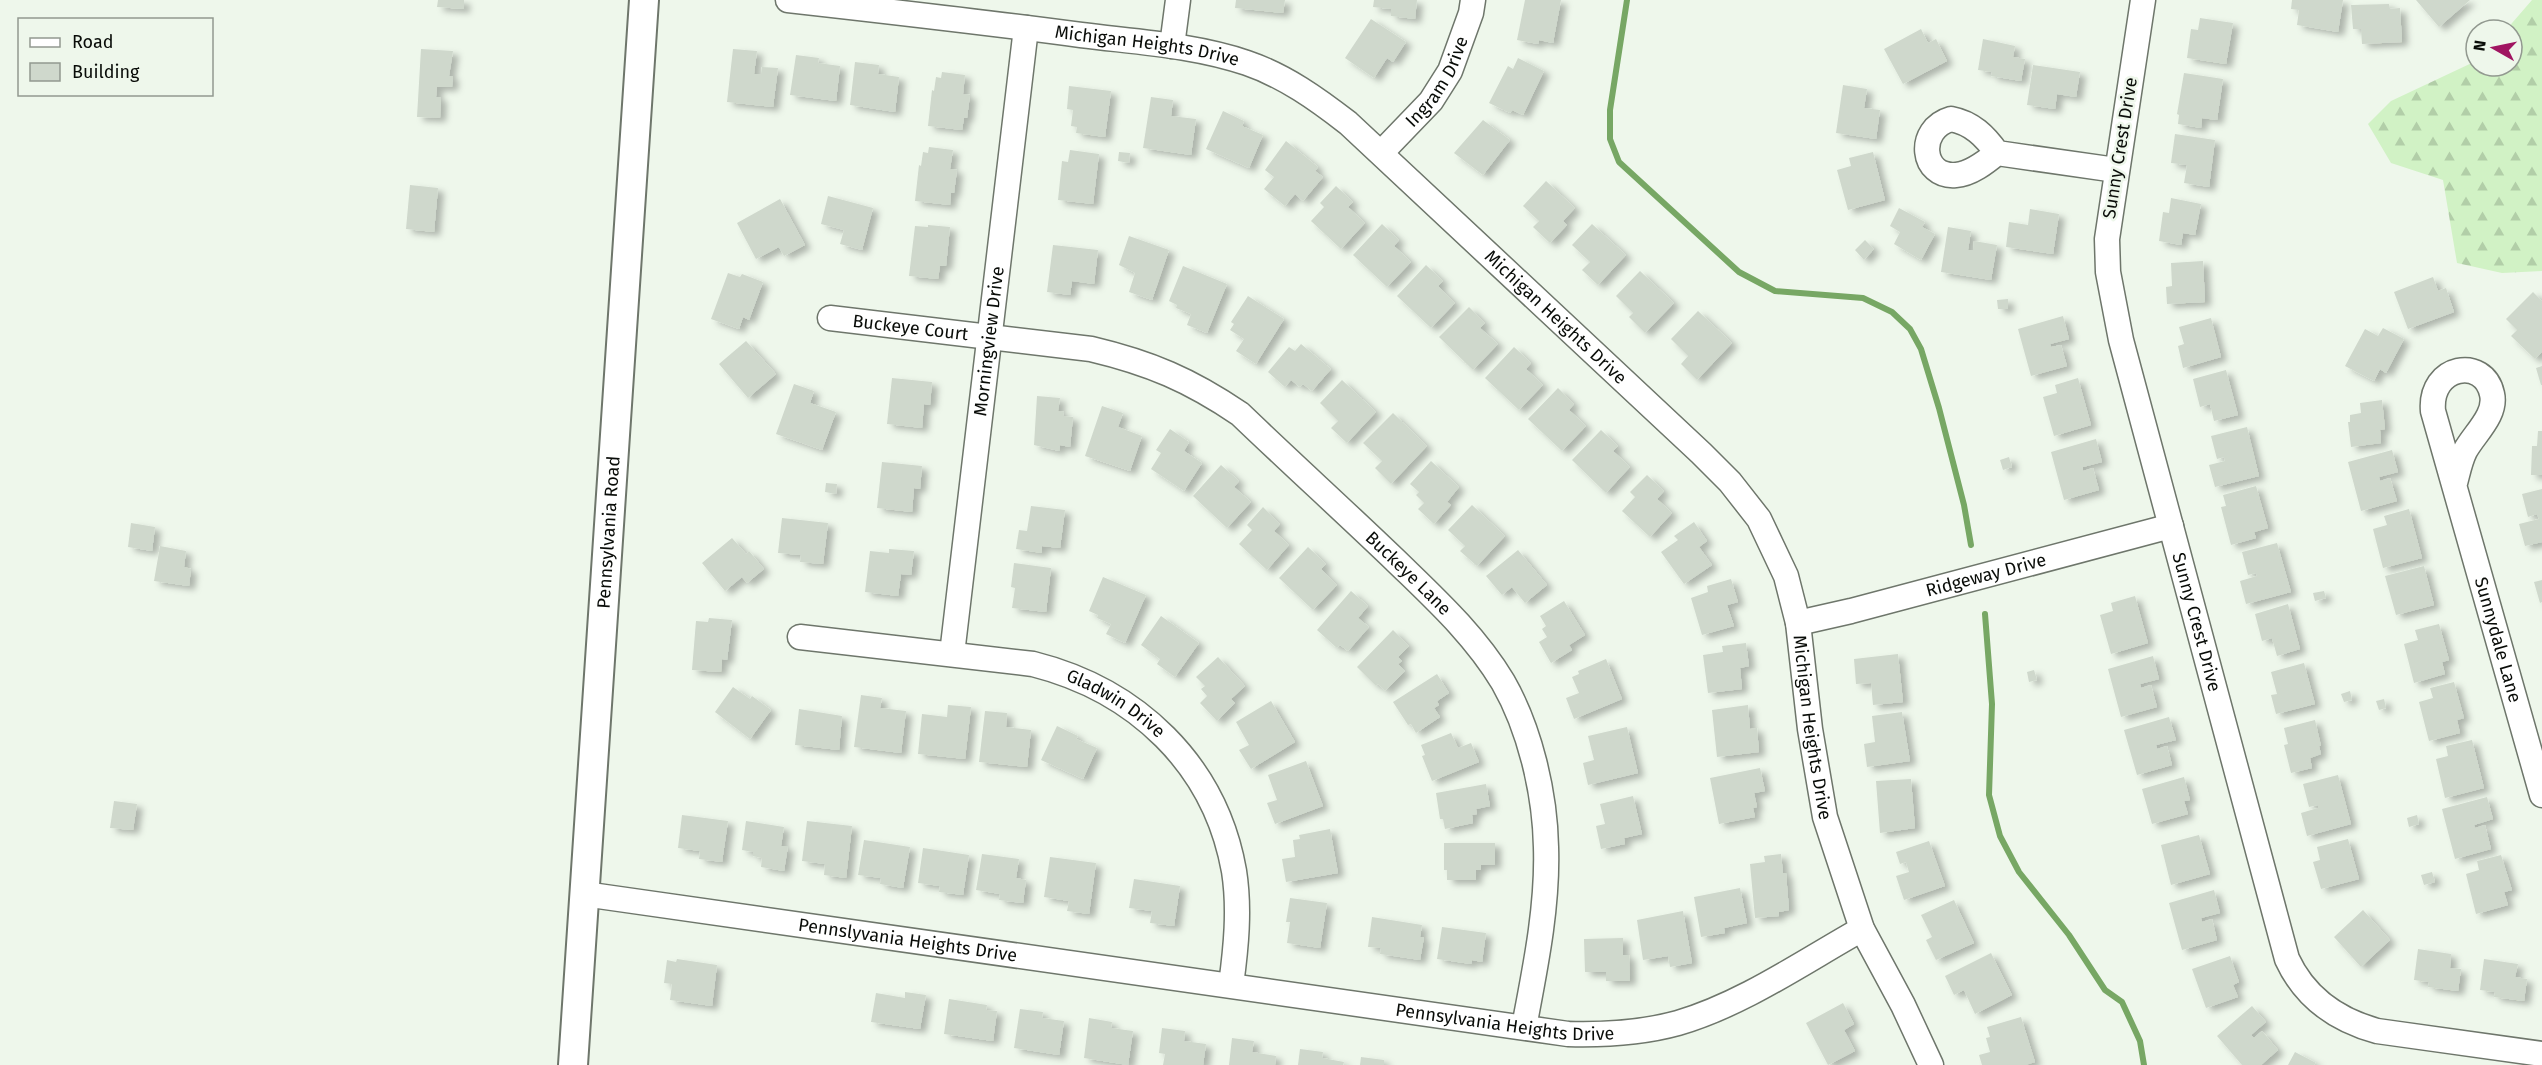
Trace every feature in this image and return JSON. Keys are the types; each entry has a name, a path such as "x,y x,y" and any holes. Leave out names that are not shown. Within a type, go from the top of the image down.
{"street":[{"name":"Pennsylvania Road","path":"573,1065 645,0"},
{"name":"Michigan Heights Drive","path":"788,0 1172,46 1217,55 1247,63 1278,76 1321,102 1381,153 1730,482 1759,519 1786,576 1798,622 1810,729 1825,818 1862,929 1905,1009 1931,1065"},
{"path":"1172,46 1178,0"},
{"name":"Ingram Drive","path":"1381,153 1431,101 1450,71 1471,13 1473,0"},
{"name":"Sunny Crest Drive","path":"2143,0 2107,238 2112,296 2121,340 2287,959 2301,984 2331,1012 2355,1025 2377,1031 2542,1054"},
{"name":"Morningview Drive","path":"952,654 1026,28"},
{"path":"1997,153 2116,170"},
{"name":"Buckeye Court","path":"830,318 990,337"},
{"name":"Buckeye Lane","path":"990,337 1050,342 1113,354 1178,376 1204,390 1239,414 1457,619 1490,662 1516,709 1530,750 1542,803 1546,838 1545,883 1524,1027"},
{"name":"Sunnydale Lane","path":"2455,483 2542,795"},
{"name":"Ridgeway Drive","path":"1798,622 1851,611 2171,526"},
{"name":"Gladwin Drive","path":"800,637 1033,664 1096,686 1146,718 1174,745 1194,771 1211,802 1224,833 1234,870 1237,930 1231,985"},
{"name":"Pennslyvania Heights Drive","path":"584,894 1231,985"},
{"name":"Pennsylvania Heights Drive","path":"1231,985 1568,1034 1610,1034 1670,1025 1713,1011 1862,929"}],"green space":[{"path":"2532,0 2542,0 2542,271 2502,273 2457,263 2443,180 2391,163 2368,124 2391,101 2464,67 2464,78 2524,78 2524,18 2516,18"}],"building":[{"path":"438,0 464,0 464,9 437,7"},
{"path":"1236,0 1285,0 1283,13 1235,8"},
{"path":"1374,0 1417,0 1415,19 1391,16 1391,9 1373,7"},
{"path":"1525,0 1561,0 1553,43 1539,40 1538,44 1517,40"},
{"path":"2292,0 2343,0 2338,32 2297,25 2299,10 2291,9"},
{"path":"2416,0 2470,0 2439,27"},
{"path":"2389,4 2390,9 2400,8 2402,42 2362,44 2361,29 2353,29 2351,5"},
{"path":"2200,18 2233,23 2226,64 2187,58 2191,29 2198,30"},
{"path":"1371,19 1406,42 1393,62 1387,58 1374,78 1345,58"},
{"path":"1921,29 1928,43 1936,39 1947,61 1903,84 1884,49"},
{"path":"1983,39 2015,46 2013,57 2025,59 2021,81 1991,76 1992,72 1978,70"},
{"path":"421,49 453,51 449,76 453,76 452,87 437,87 436,97 441,97 440,118 417,117"},
{"path":"733,49 757,51 754,74 761,74 762,67 778,68 773,107 727,102"},
{"path":"796,55 819,58 818,63 840,66 836,101 790,95"},
{"path":"1518,58 1544,71 1523,115 1512,110 1510,113 1489,103 1508,66 1513,69"},
{"path":"855,62 879,65 878,74 899,77 895,112 850,105"},
{"path":"2033,65 2080,72 2076,97 2057,94 2055,109 2027,105"},
{"path":"942,72 965,75 963,94 970,95 967,118 964,118 962,130 928,126 932,90 934,91 936,77 941,78"},
{"path":"2184,73 2223,79 2217,120 2202,118 2201,128 2178,124 2179,115 2177,114"},
{"path":"1843,85 1867,89 1864,108 1880,110 1876,139 1836,133"},
{"path":"1069,86 1111,91 1105,137 1076,133 1077,127 1071,126 1073,110 1067,109"},
{"path":"1151,97 1173,100 1171,116 1196,119 1191,155 1143,148"},
{"path":"1223,111 1244,121 1242,126 1263,135 1249,168 1206,149"},
{"path":"1483,120 1510,140 1483,175 1454,153"},
{"path":"2175,134 2215,140 2209,187 2184,183 2187,165 2171,163"},
{"path":"1286,141 1318,167 1315,171 1323,177 1303,201 1295,194 1285,206 1264,189 1274,177 1265,170"},
{"path":"929,147 953,150 950,169 957,170 950,205 915,201 919,165 921,166 923,152 928,153"},
{"path":"1070,150 1099,154 1093,204 1058,200 1062,161 1068,162"},
{"path":"1119,152 1130,153 1129,163 1118,161"},
{"path":"1873,152 1885,200 1848,210 1837,170 1851,166 1849,158"},
{"path":"1546,181 1575,208 1563,221 1567,225 1550,243 1533,227 1539,221 1523,206"},
{"path":"410,185 438,188 434,232 406,229"},
{"path":"1336,186 1353,202 1348,207 1365,223 1341,249 1311,221 1324,207 1320,203"},
{"path":"828,196 873,208 862,250 840,244 844,230 821,224"},
{"path":"2171,198 2201,204 2195,235 2183,233 2181,245 2159,241 2163,212 2169,213"},
{"path":"780,199 805,245 784,256 779,247 756,259 737,223"},
{"path":"1899,208 1925,222 1922,227 1935,234 1921,260 1894,244 1900,232 1890,226"},
{"path":"2030,209 2059,214 2053,254 2006,247 2009,222 2028,225"},
{"path":"1382,224 1399,240 1394,246 1411,262 1387,287 1353,255"},
{"path":"1592,224 1626,255 1598,285 1582,270 1590,262 1572,245"},
{"path":"928,225 950,227 946,266 940,266 938,279 909,276 915,226 928,227"},
{"path":"1948,227 1971,231 1968,250 1973,250 1974,241 1997,245 1991,280 1941,272"},
{"path":"1129,236 1169,250 1152,300 1129,292 1135,273 1119,265"},
{"path":"1865,240 1874,249 1864,260 1855,250"},
{"path":"1053,245 1098,250 1094,284 1072,281 1070,295 1047,292"},
{"path":"2203,261 2205,302 2167,304 2166,287 2172,286 2171,263"},
{"path":"1426,265 1443,281 1438,286 1455,303 1431,328 1397,296"},
{"path":"1183,266 1227,284 1207,333 1187,325 1191,314 1176,308 1177,305 1169,301"},
{"path":"1640,271 1674,303 1645,333 1629,317 1633,313 1616,296"},
{"path":"728,273 740,277 742,274 763,282 749,320 743,317 739,329 711,319"},
{"path":"2433,277 2438,291 2446,288 2454,312 2408,329 2394,292"},
{"path":"2533,292 2542,301 2542,352 2535,359 2511,336 2517,330 2506,319"},
{"path":"1248,296 1284,319 1256,364 1236,351 1244,339 1230,330 1234,324 1231,322"},
{"path":"2008,299 2008,309 1998,309 1997,300"},
{"path":"1469,307 1485,323 1480,328 1498,344 1473,370 1439,337"},
{"path":"1698,311 1732,343 1697,380 1681,364 1688,356 1671,339"},
{"path":"2063,316 2069,339 2050,344 2051,347 2061,345 2067,366 2031,376 2018,329"},
{"path":"2211,318 2221,357 2183,368 2178,346 2184,344 2179,327"},
{"path":"2383,328 2404,339 2386,373 2380,369 2374,381 2345,366 2365,329 2378,336"},
{"path":"746,341 776,374 748,398 719,364"},
{"path":"1301,344 1331,369 1312,391 1303,384 1300,387 1291,380 1285,387 1268,372 1289,347 1295,351"},
{"path":"1514,347 1531,363 1526,369 1543,385 1519,410 1485,378"},
{"path":"2542,366 2542,385 2541,385 2536,368"},
{"path":"2226,370 2238,415 2214,421 2210,404 2200,407 2193,379"},
{"path":"892,378 932,382 930,405 924,404 922,428 887,424"},
{"path":"2078,378 2091,425 2054,436 2043,397 2057,393 2055,385"},
{"path":"1342,380 1376,412 1347,443 1331,428 1338,421 1320,403"},
{"path":"794,384 814,391 810,403 836,412 822,450 776,434"},
{"path":"1558,388 1574,404 1569,410 1586,426 1562,451 1528,419"},
{"path":"1037,396 1060,398 1058,411 1064,412 1063,416 1073,417 1070,447 1060,445 1059,451 1034,445"},
{"path":"2382,400 2385,429 2380,430 2381,443 2351,447 2348,422 2350,422 2350,415 2361,413 2360,403"},
{"path":"1102,406 1123,413 1118,427 1142,436 1130,471 1085,456"},
{"path":"1393,413 1427,446 1391,484 1375,468 1382,461 1363,443"},
{"path":"2247,427 2259,476 2215,487 2209,465 2225,461 2224,457 2217,459 2211,436"},
{"path":"1170,429 1189,442 1184,451 1202,463 1184,491 1151,469 1161,453 1156,450"},
{"path":"1601,430 1618,446 1613,451 1630,467 1606,493 1572,460"},
{"path":"2538,431 2542,431 2542,475 2531,475 2532,446 2537,446"},
{"path":"2096,439 2102,462 2083,467 2083,471 2093,468 2099,490 2064,500 2051,452"},
{"path":"2392,450 2398,472 2379,477 2380,481 2390,478 2397,501 2361,511 2348,462"},
{"path":"2009,457 2012,467 2003,470 2000,460"},
{"path":"1431,461 1459,487 1447,502 1451,505 1434,524 1418,509 1424,503 1416,495 1419,492 1410,484"},
{"path":"882,462 922,466 920,489 914,488 912,512 877,508"},
{"path":"1221,465 1239,481 1234,487 1251,502 1227,528 1193,496"},
{"path":"1647,475 1664,491 1657,499 1672,513 1650,537 1622,511 1635,497 1630,492"},
{"path":"826,483 837,484 836,494 825,492"},
{"path":"2256,486 2268,528 2254,532 2256,538 2231,545 2221,507 2226,506 2223,495"},
{"path":"2542,489 2542,542 2525,546 2519,524 2539,519 2537,514 2528,517 2522,494"},
{"path":"1472,505 1505,536 1477,566 1460,551 1465,546 1448,530"},
{"path":"1031,506 1065,510 1060,548 1042,546 1042,553 1016,549 1019,530 1027,531"},
{"path":"1263,507 1280,524 1274,531 1289,545 1267,570 1239,544 1252,530 1247,525"},
{"path":"2409,509 2422,558 2383,568 2373,529 2387,525 2384,516"},
{"path":"782,518 828,523 823,564 800,562 801,555 778,553"},
{"path":"1694,522 1707,541 1699,547 1712,565 1684,584 1661,552 1678,540 1674,536"},
{"path":"131,523 155,527 152,551 128,547"},
{"path":"732,538 746,554 749,551 764,569 747,583 742,577 725,591 702,563"},
{"path":"2277,543 2291,592 2246,604 2240,581 2257,576 2256,573 2248,575 2242,552"},
{"path":"160,546 186,551 184,567 191,569 189,586 154,581"},
{"path":"1308,547 1326,564 1321,569 1337,585 1313,610 1279,578"},
{"path":"889,549 914,551 911,575 901,574 898,596 865,592 870,551 889,553"},
{"path":"1518,550 1547,585 1525,603 1512,587 1502,595 1486,576"},
{"path":"1014,563 1051,568 1046,612 1012,608 1015,588 1011,587"},
{"path":"2424,566 2434,605 2396,615 2385,576"},
{"path":"1103,577 1146,595 1125,643 1106,634 1111,624 1097,618 1098,615 1089,611"},
{"path":"1731,579 1738,602 1727,605 1734,626 1702,635 1691,598 1708,592 1707,586"},
{"path":"2542,580 2542,602 2540,603 2534,582"},
{"path":"1351,591 1368,606 1358,618 1369,627 1348,651 1340,645 1337,648 1317,630"},
{"path":"2324,591 2326,598 2315,601 2313,593"},
{"path":"2135,596 2148,643 2111,654 2100,615 2113,611 2111,603"},
{"path":"1564,601 1585,635 1569,645 1572,650 1551,663 1539,642 1547,637 1542,629 1546,626 1540,616"},
{"path":"2288,604 2300,649 2277,656 2272,638 2262,641 2255,614"},
{"path":"1161,616 1199,643 1175,677 1157,664 1160,659 1141,645"},
{"path":"709,618 732,620 727,660 722,659 721,672 692,670 696,621 708,622"},
{"path":"2439,624 2449,660 2442,662 2445,674 2414,683 2404,644 2418,640 2415,630"},
{"path":"1393,630 1409,646 1398,657 1402,661 1398,664 1405,671 1385,691 1378,684 1376,686 1357,667"},
{"path":"1746,643 1749,666 1740,668 1742,689 1708,693 1703,655 1723,652 1722,646"},
{"path":"1898,654 1903,702 1873,705 1871,683 1856,684 1854,659"},
{"path":"2153,656 2159,679 2140,684 2141,688 2151,685 2157,707 2121,717 2108,669"},
{"path":"1218,657 1245,686 1231,699 1235,703 1217,721 1200,703 1207,696 1201,689 1205,686 1196,677"},
{"path":"1606,659 1622,699 1574,719 1566,698 1579,693 1572,677 1579,674 1578,671"},
{"path":"2304,663 2315,704 2276,714 2271,695 2277,694 2271,672"},
{"path":"2034,670 2037,680 2029,682 2027,672"},
{"path":"1437,674 1449,693 1437,701 1439,705 1434,708 1440,717 1416,733 1393,702"},
{"path":"2454,682 2464,718 2457,720 2460,733 2429,741 2419,702 2433,698 2430,688"},
{"path":"733,687 750,699 752,696 771,710 750,739 715,712"},
{"path":"2350,691 2352,700 2344,702 2341,694"},
{"path":"861,695 882,698 880,708 906,711 901,753 854,747"},
{"path":"2384,699 2386,708 2379,710 2376,701"},
{"path":"1271,701 1295,742 1251,769 1239,750 1249,745 1236,722"},
{"path":"948,705 971,707 965,759 918,754 922,714 947,717"},
{"path":"1748,705 1750,729 1757,728 1759,752 1717,757 1712,710"},
{"path":"799,709 842,716 839,750 795,745"},
{"path":"985,711 1007,713 1006,727 1031,730 1027,767 979,762"},
{"path":"1902,712 1910,761 1867,767 1864,744 1875,742 1872,716"},
{"path":"2169,717 2176,740 2156,745 2157,749 2167,746 2172,765 2137,775 2124,730"},
{"path":"2315,720 2321,754 2310,758 2312,768 2291,773 2284,745 2288,744 2284,728"},
{"path":"1057,726 1078,736 1076,739 1097,748 1083,779 1041,760"},
{"path":"1627,727 1638,773 1588,785 1583,763 1594,760 1588,736"},
{"path":"1451,733 1458,748 1471,743 1479,762 1432,781 1422,756 1425,755 1421,745"},
{"path":"2472,740 2484,788 2445,798 2436,759 2448,756 2446,746"},
{"path":"1306,761 1323,806 1275,824 1267,803 1277,800 1268,775"},
{"path":"1760,768 1765,791 1754,793 1757,807 1753,808 1755,817 1719,824 1710,778"},
{"path":"2338,775 2351,824 2307,836 2301,813 2318,808 2318,805 2309,807 2303,784"},
{"path":"2184,777 2190,800 2184,801 2188,814 2152,824 2142,789"},
{"path":"1911,779 1915,828 1880,833 1876,781"},
{"path":"1486,784 1490,806 1476,809 1477,814 1472,815 1473,823 1445,829 1443,819 1440,819 1436,793"},
{"path":"1633,796 1642,834 1624,838 1625,844 1601,849 1596,826 1605,824 1600,804"},
{"path":"2487,797 2493,819 2474,825 2475,828 2485,825 2491,849 2455,859 2442,809"},
{"path":"114,801 137,804 133,830 110,828"},
{"path":"682,815 728,821 722,862 699,859 700,851 678,848"},
{"path":"2417,815 2419,824 2409,827 2407,818"},
{"path":"746,821 784,827 781,846 788,846 784,871 761,867 762,858 753,856 753,852 742,850"},
{"path":"807,821 852,826 846,878 824,875 825,864 802,861"},
{"path":"1330,829 1338,873 1286,882 1282,859 1295,857 1293,840 1300,839 1299,835"},
{"path":"2199,835 2210,874 2171,885 2161,845"},
{"path":"2348,839 2359,879 2321,889 2313,862 2320,860 2317,847"},
{"path":"864,840 910,847 903,888 880,884 881,878 858,875"},
{"path":"1929,841 1945,886 1904,900 1896,876 1909,872 1906,862 1900,864 1896,852"},
{"path":"1444,843 1495,843 1495,865 1481,865 1481,870 1476,870 1476,880 1447,880 1447,870 1444,870"},
{"path":"923,848 969,855 963,895 939,892 940,886 918,883"},
{"path":"982,854 1019,859 1016,878 1026,880 1023,903 999,900 1000,894 976,890"},
{"path":"1781,854 1783,873 1786,873 1789,910 1779,912 1779,916 1755,918 1750,864 1765,862 1764,856"},
{"path":"2501,855 2512,890 2504,892 2508,905 2476,914 2466,874 2479,870 2477,861"},
{"path":"1050,857 1096,863 1089,914 1067,911 1069,901 1044,897"},
{"path":"2432,872 2435,882 2424,885 2421,875"},
{"path":"1134,879 1180,886 1174,926 1150,923 1152,911 1129,908"},
{"path":"1740,888 1747,923 1724,928 1725,933 1701,937 1694,897"},
{"path":"2214,890 2220,913 2201,918 2202,922 2212,919 2217,940 2182,950 2169,903"},
{"path":"1290,898 1327,903 1320,948 1287,943 1290,922 1286,922"},
{"path":"1954,900 1974,943 1936,960 1926,940 1932,937 1921,915"},
{"path":"2363,910 2390,940 2361,967 2334,937"},
{"path":"1683,911 1692,963 1670,967 1668,956 1643,960 1637,920"},
{"path":"1372,917 1422,925 1420,937 1424,937 1420,960 1380,954 1381,948 1368,947"},
{"path":"1442,927 1486,933 1482,962 1472,960 1471,964 1437,959"},
{"path":"1623,938 1623,955 1629,955 1630,981 1606,981 1606,972 1585,972 1584,939"},
{"path":"2418,949 2451,954 2450,968 2461,969 2458,991 2428,987 2429,982 2414,980"},
{"path":"1991,953 2012,995 1975,1014 1964,990 1954,995 1945,976"},
{"path":"2230,956 2239,982 2233,985 2238,997 2206,1008 2192,969"},
{"path":"677,959 717,965 712,1006 670,1000 672,984 664,983 667,960 676,962"},
{"path":"2484,959 2518,964 2515,977 2527,979 2524,1001 2494,997 2495,992 2480,990"},
{"path":"905,992 926,995 920,1029 871,1022 876,993 905,998"},
{"path":"949,999 987,1005 986,1010 997,1011 993,1041 944,1034"},
{"path":"1843,1003 1854,1024 1844,1030 1855,1051 1828,1065 1806,1023"},
{"path":"2252,1006 2266,1022 2251,1035 2254,1038 2262,1031 2278,1050 2261,1065 2242,1065 2217,1036"},
{"path":"1020,1009 1043,1012 1042,1018 1064,1021 1059,1055 1014,1048"},
{"path":"2021,1017 2035,1062 2025,1065 1982,1065 1979,1055 1990,1052 1986,1038 1990,1037 1987,1027"},
{"path":"1089,1018 1112,1022 1111,1028 1133,1031 1128,1065 1084,1058"},
{"path":"1162,1028 1185,1031 1184,1041 1206,1044 1203,1065 1163,1065 1165,1054 1159,1053"},
{"path":"1232,1038 1254,1041 1252,1052 1276,1056 1275,1065 1229,1065"},
{"path":"1300,1049 1323,1052 1322,1058 1344,1062 1343,1065 1298,1065"},
{"path":"2295,1052 2316,1063 2314,1065 2288,1065"},
{"path":"1361,1057 1384,1060 1384,1065 1360,1065"}],"waterway":[{"path":"1627,0 1610,110 1610,139 1619,162 1739,272 1775,291 1863,298 1892,312 1910,329 1921,349 1939,408 1964,505 1971,545"},
{"path":"1985,614 1992,704 1989,795 2000,836 2019,872 2069,935 2105,990 2122,1002 2140,1041 2144,1065"}]}
